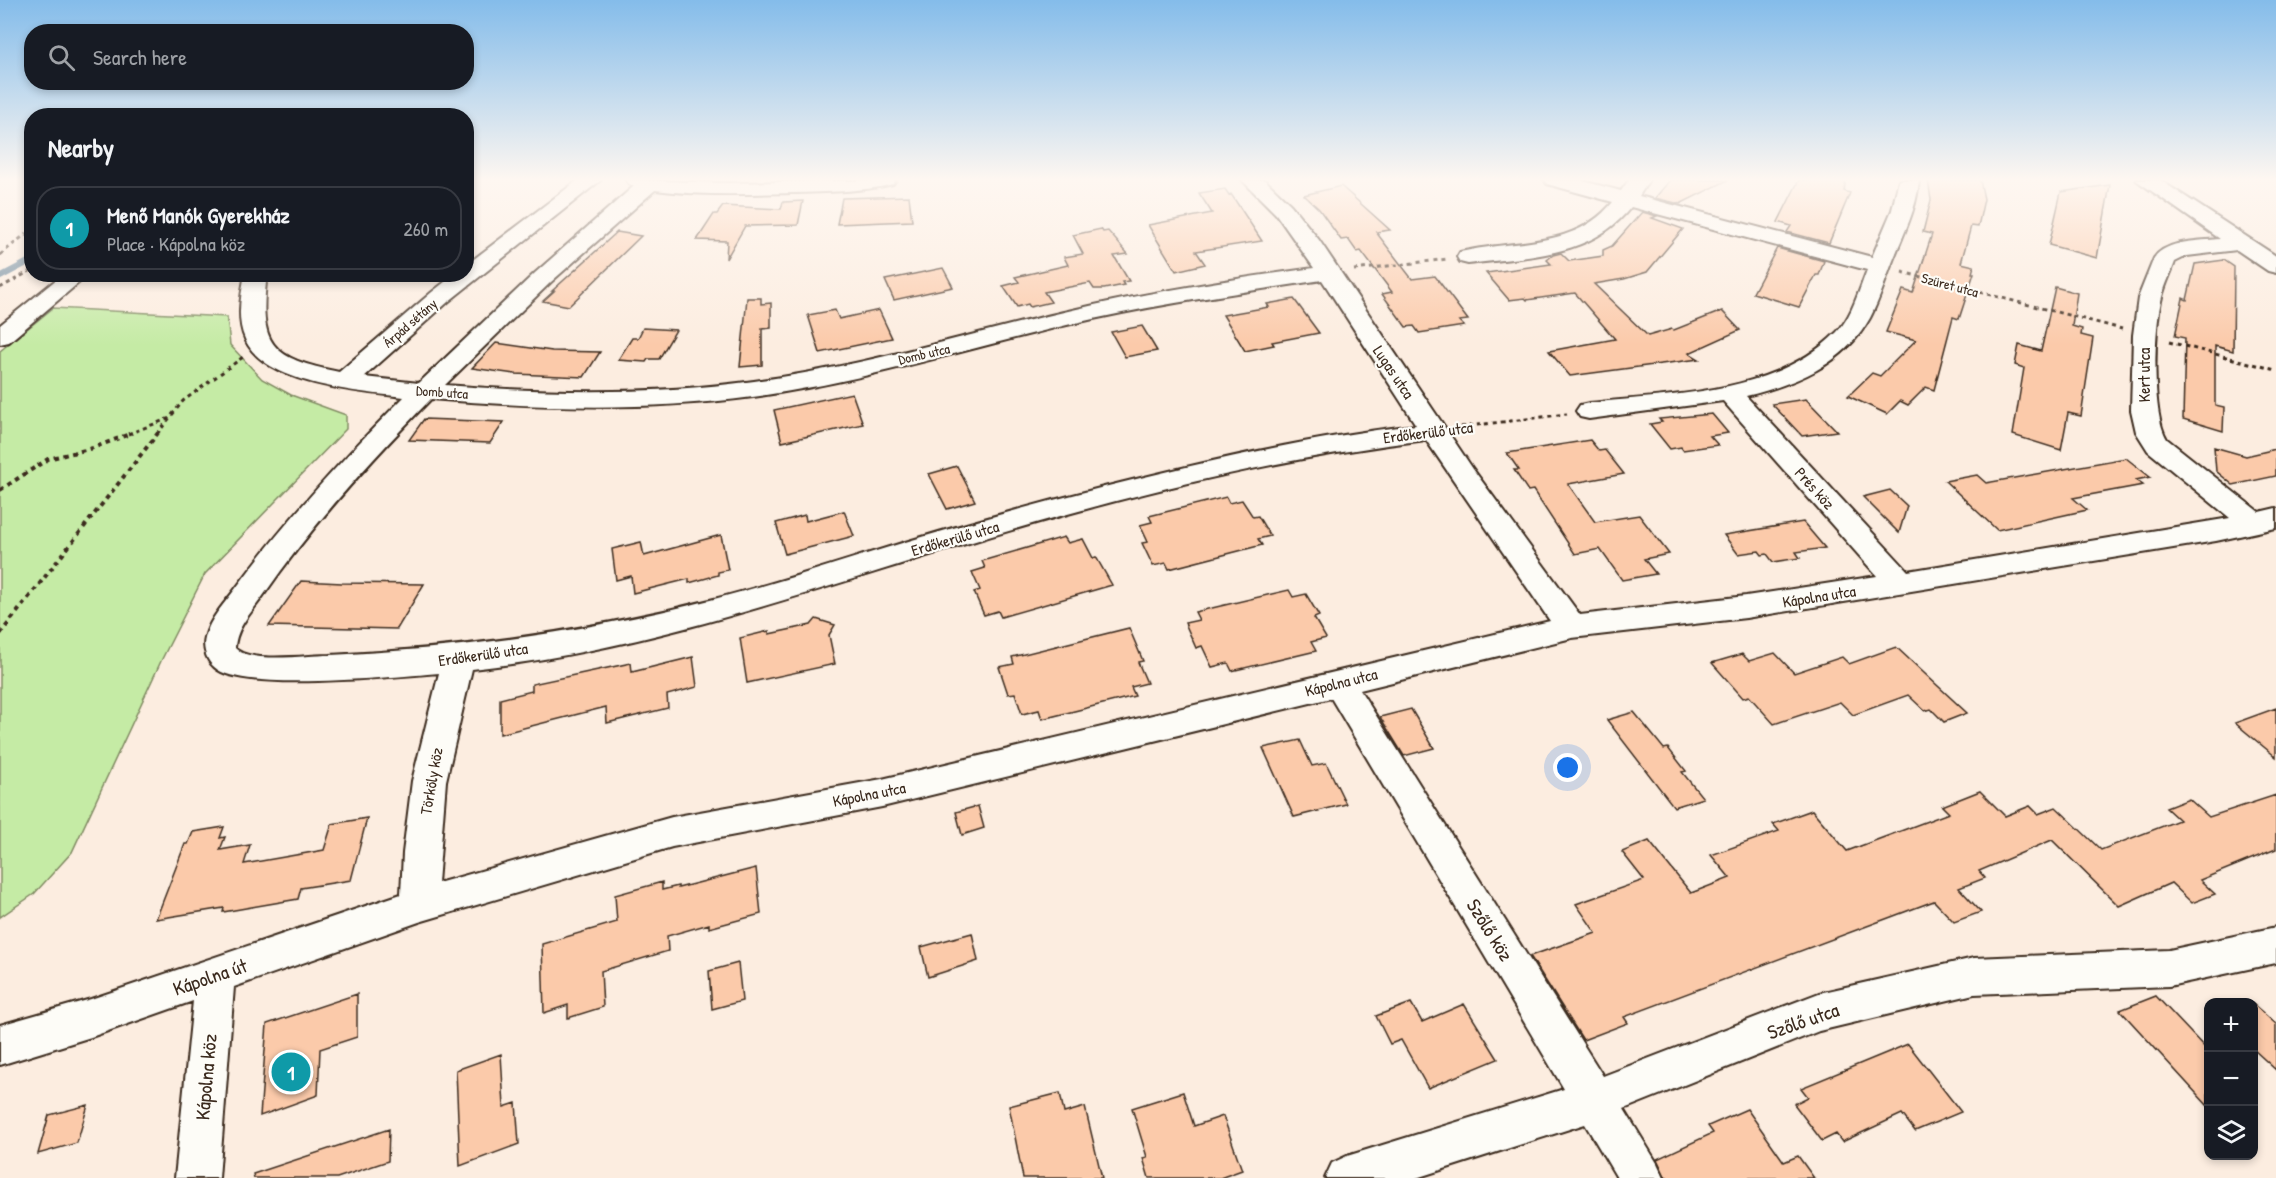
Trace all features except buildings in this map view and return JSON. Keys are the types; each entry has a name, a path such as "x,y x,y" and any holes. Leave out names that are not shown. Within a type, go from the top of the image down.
{"street":[{"name":"Árpád sétány","path":"474,271 520,235"},
{"path":"424,392 587,235"},
{"name":"Lugas utca","path":"1304,235 1434,431 1572,627"},
{"path":"1468,257 1555,244 1585,235"},
{"path":"1761,235 1879,266"},
{"path":"1589,411 1729,393 1809,367 1832,350 1847,335 1858,317 1891,235"},
{"path":"2229,235 2276,266"},
{"path":"2259,235 2276,246"},
{"name":"Kert utca","path":"2241,243 2182,250 2165,258 2150,298 2145,336 2144,410 2149,432 2157,445 2173,459 2265,521"},
{"name":"Domb utca","path":"260,346 276,362 344,381 424,392 573,398 708,393 765,387 933,353 1127,306 1327,273"},
{"path":"0,337 68,282"},
{"path":"255,282 251,314 260,346"},
{"name":"Árpád sétány","path":"344,381 459,282"},
{"name":"Erdőkerülő utca","path":"424,392 356,460 316,505 262,574 222,631 219,645 222,655 228,662 248,668 309,668 458,659 569,642 682,619 956,537 1187,476 1389,436 1434,431"},
{"name":"Prés köz","path":"1729,393 1901,583"},
{"name":"Kápolna utca","path":"419,905 672,832 882,793 1572,627 1746,607 2265,521"},
{"name":"Törköly köz","path":"419,905 421,853 429,781 458,659"},
{"name":"Szőlő köz","path":"1338,682 1642,1178"},
{"name":"Kápolna út","path":"0,1044 91,1018 419,905"},
{"name":"Szőlő utca","path":"1347,1178 1595,1100 1819,1012 1974,976 2169,968 2276,945"},
{"name":"Kápolna köz","path":"197,1178 216,976"}],"path":[{"path":"0,255 24,236"},
{"path":"1327,273 1468,257"},
{"name":"Szüret utca","path":"1879,266 2276,370"},
{"path":"0,288 24,274"},
{"path":"0,634 183,401 260,346"},
{"name":"Erdőkerülő utca","path":"1434,431 1589,411"},
{"path":"0,490 48,459 93,448 171,417"}],"green space":[{"path":"53,308 227,317 230,345 262,379 291,395 346,415 346,429 205,574 162,659 72,852 34,894 0,917 0,351"}],"waterway":[{"path":"0,277 24,264"}],"place":[{"name":"Menő Manók Gyerekház","path":"291,1072"}]}
